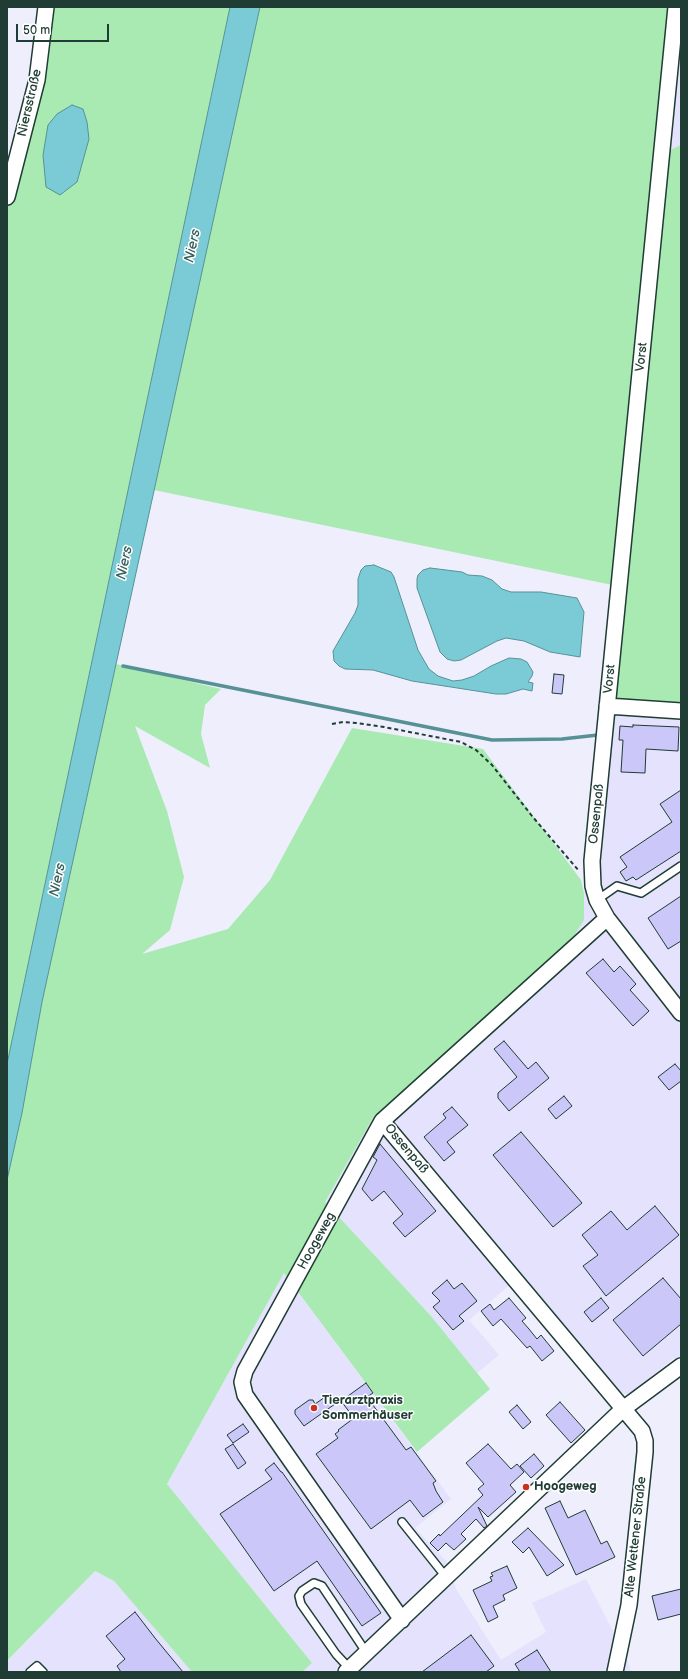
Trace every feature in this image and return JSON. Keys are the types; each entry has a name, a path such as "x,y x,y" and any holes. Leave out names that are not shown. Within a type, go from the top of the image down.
{"street":[{"name":"Niersstraße","path":"7,197 36,80 46,7"},
{"name":"Vorst","path":"608,706 676,7"},
{"path":"608,706 681,711"},
{"name":"Ossenpaß","path":"608,706 592,861 595,893 607,918 681,1013"},
{"name":"Ossenpaß","path":"607,918 382,1121 623,1408"},
{"name":"Hoogeweg","path":"382,1121 245,1371 242,1382 245,1395 402,1620"},
{"path":"348,1670 623,1408 681,1366"},
{"name":"Alte Wettener Straße","path":"614,1672 629,1605 645,1452 645,1441 642,1431 623,1408"}],"lane":[{"path":"595,893 617,886 641,893 681,866"},
{"path":"402,1522 446,1577"},
{"path":"348,1670 301,1604 299,1596 302,1591 314,1583 322,1586 366,1652"},
{"path":"30,1672 37,1666 43,1672"}],"path":[{"path":"332,724 343,722 384,727 461,742 476,750 492,765 532,816 579,871 595,893"}],"shaded area":[{"path":"681,7 681,145 662,154"},
{"path":"617,713 681,715 681,1370 674,1358 629,1394 619,1393 521,1275 469,1320 499,1355 477,1373 431,1316 325,1202 374,1116 497,1008 584,920 584,893 600,823 613,715"},
{"path":"284,1273 451,1499 415,1528 447,1562 456,1589 501,1660 546,1632 532,1603 586,1579 627,1658 631,1672 302,1672 312,1663 167,1484"},
{"path":"95,1571 114,1581 192,1672 7,1672 7,1662"}],"green space":[{"path":"46,7 230,7 7,1064 7,197"},
{"path":"260,7 676,7 663,153 681,145 681,708 620,703 613,692 622,587 154,490"},
{"path":"116,664 221,689 205,705 201,734 210,768 135,726 167,811 184,877 170,930 142,954 228,929 270,880 352,728 483,749 581,880 584,893 584,920 558,961 497,1008 374,1116 325,1202 431,1316 490,1389 417,1452 284,1273 167,1484 312,1663 302,1672 192,1672 114,1581 95,1571 7,1661 7,1180 22,1113 42,1002"}],"water":[{"name":"Niers","path":"230,7 260,7 42,1002 22,1113 7,1180 7,1064"},
{"path":"72,105 83,109 87,122 89,139 77,182 60,195 46,187 43,155 48,125 57,114"},
{"path":"374,565 391,572 394,577 418,650 429,669 438,676 453,681 474,676 509,658 521,659 527,662 533,672 528,682 533,683 532,691 523,689 506,694 496,694 412,681 373,670 345,669 339,666 334,661 333,651 358,605 358,579 361,570 365,566"},
{"path":"430,568 482,576 492,580 502,589 511,592 541,592 577,598 584,612 580,657 550,652 524,641 506,638 497,641 461,660 454,661 447,659 440,652 417,588 418,575 423,570"}],"building":[{"path":"554,674 564,675 562,694 552,693"},
{"path":"633,725 679,727 678,751 646,749 645,773 621,772 623,740 619,740 620,726 633,727"},
{"path":"681,790 681,851 636,880 633,877 626,881 620,872 627,867 620,857 672,822 660,804"},
{"path":"681,896 681,941 668,949 648,918"},
{"path":"603,959 614,972 620,966 636,984 630,990 649,1011 633,1026 586,973"},
{"path":"504,1041 528,1069 536,1062 549,1078 509,1111 498,1098 498,1093 517,1077 494,1049"},
{"path":"675,1064 681,1071 681,1081 669,1090 658,1077"},
{"path":"564,1096 572,1106 556,1119 548,1109"},
{"path":"452,1107 468,1125 447,1142 455,1152 444,1161 424,1137 446,1118 443,1114"},
{"path":"521,1132 582,1203 553,1227 493,1155"},
{"path":"380,1144 436,1211 405,1237 393,1223 403,1214 384,1191 372,1201 362,1189 377,1160 373,1157"},
{"path":"655,1206 679,1235 606,1296 583,1266 598,1255 582,1235 611,1211 627,1230"},
{"path":"663,1278 681,1299 681,1324 643,1356 613,1320"},
{"path":"447,1280 454,1289 462,1283 477,1301 459,1316 464,1321 453,1330 433,1307 440,1301 432,1293"},
{"path":"509,1298 526,1318 522,1321 537,1339 541,1335 554,1351 542,1361 530,1346 527,1348 501,1319 493,1326 481,1311 490,1304 494,1310"},
{"path":"601,1298 609,1308 592,1322 584,1312"},
{"path":"366,1383 373,1393 367,1397 406,1450 411,1447 436,1481 433,1483 443,1502 423,1517 410,1500 371,1529 316,1454 338,1438 335,1434 339,1431 338,1430 354,1418 341,1401"},
{"name":"Tierarztpraxis Sommerhäuser","path":"328,1395 335,1404 304,1426 295,1414 295,1410 309,1400 313,1400 315,1404"},
{"path":"560,1402 585,1430 571,1443 546,1415"},
{"path":"517,1405 531,1422 523,1429 509,1412"},
{"path":"243,1424 249,1432 233,1443 227,1435"},
{"path":"233,1444 246,1463 238,1469 225,1449"},
{"path":"488,1444 511,1469 517,1464 524,1472 510,1485 516,1492 488,1517 478,1507 487,1526 484,1528 476,1519 461,1534 466,1539 454,1550 446,1543 438,1551 430,1543 439,1534 440,1536 483,1495 478,1489 484,1484 466,1463"},
{"path":"534,1454 544,1466 531,1478 520,1466"},
{"path":"274,1463 282,1472 381,1613 362,1626 317,1561 274,1591 220,1514 272,1479 265,1470"},
{"path":"560,1501 568,1518 585,1510 601,1544 607,1541 615,1557 576,1575 545,1508"},
{"path":"528,1528 564,1565 547,1576 529,1547 523,1553 512,1542"},
{"path":"507,1566 517,1588 503,1595 505,1600 493,1606 498,1617 488,1622 473,1590 492,1581 490,1577 493,1576 491,1573"},
{"path":"681,1589 681,1614 658,1620 652,1596"},
{"path":"135,1612 183,1672 121,1672 117,1666 125,1659 106,1636"},
{"path":"471,1635 494,1666 486,1672 422,1672"},
{"path":"537,1650 551,1672 520,1672 515,1664"}],"waterway":[{"path":"123,666 492,740 562,739 598,735"}],"place":[{"name":"Tierarztpraxis Sommerhäuser","path":"314,1408"},
{"name":"Hoogeweg","path":"526,1487"}]}
